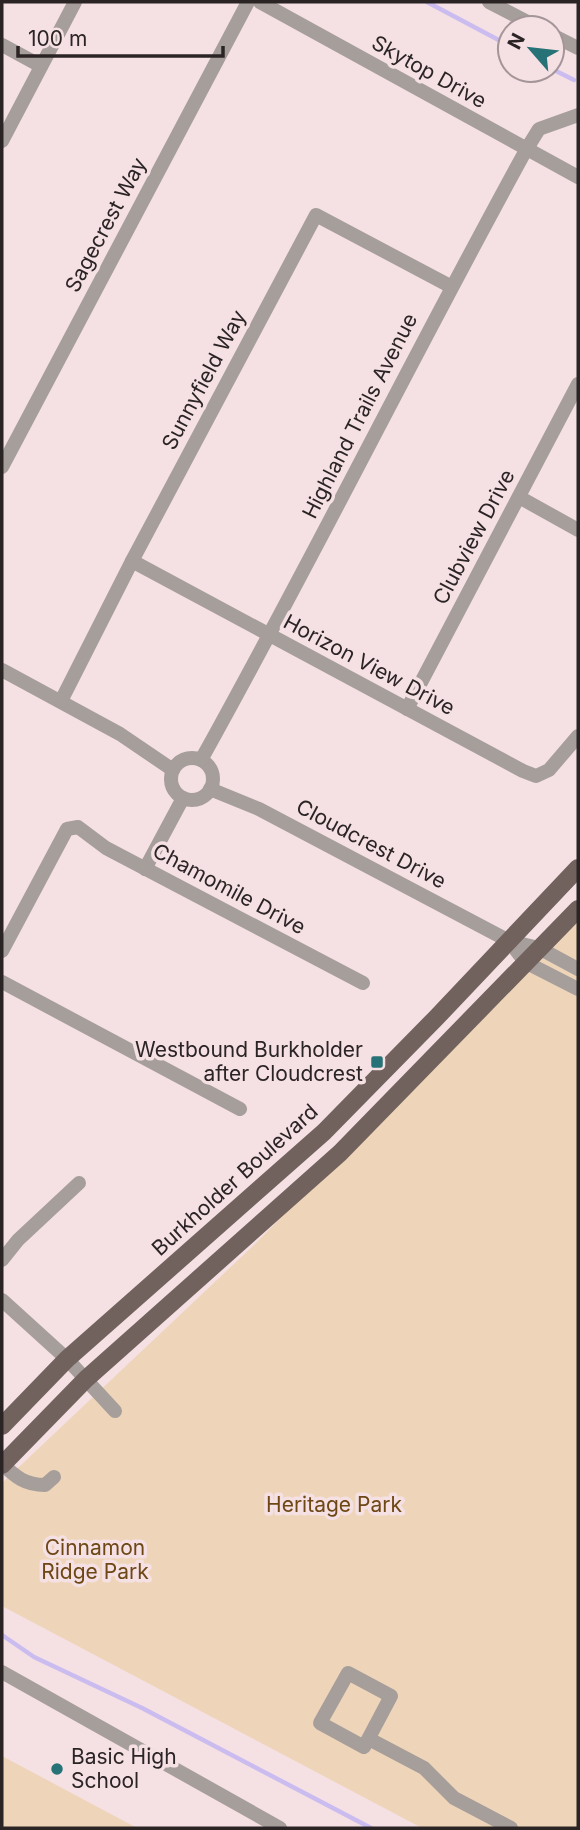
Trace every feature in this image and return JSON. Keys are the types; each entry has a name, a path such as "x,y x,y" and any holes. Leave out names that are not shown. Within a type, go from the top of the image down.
{"main road":[{"name":"Burkholder Boulevard","path":"2,1426 67,1359 324,1132 578,868"},
{"path":"2,1464 86,1379 340,1153 578,909"}],"street":[{"path":"2,141 75,2"},
{"name":"Sagecrest Way","path":"2,467 248,2"},
{"name":"Skytop Drive","path":"260,2 578,177"},
{"path":"489,2 512,14"},
{"path":"2,45 41,66"},
{"name":"Highland Trails Avenue","path":"201,760 269,636 450,286 526,150 539,129 578,115"},
{"name":"Sunnyfield Way","path":"61,701 132,561 316,215 450,286"},
{"name":"Clubview Drive","path":"407,709 578,384"},
{"path":"519,497 578,530"},
{"name":"Horizon View Drive","path":"132,561 523,771 536,776 549,770 578,737"},
{"path":"2,670 120,734 173,770"},
{"path":"185,760 201,760 212,773 210,789 198,799 183,798 175,791 171,781 173,770 185,760"},
{"name":"Cloudcrest Drive","path":"210,789 258,809 509,941 539,948 578,969"},
{"path":"145,869 183,798"},
{"name":"Chamomile Drive","path":"2,951 67,829 78,827 106,848 363,983"},
{"name":"Cloudcrest Drive","path":"509,941 525,962 578,989"},
{"path":"2,982 240,1109"},
{"path":"2,1260 18,1240 79,1182"},
{"path":"2,1300 67,1359 115,1411"},
{"path":"2,1464 20,1480 32,1485 44,1485 54,1477"},
{"path":"2,1672 280,1828"},
{"path":"348,1673 391,1696 369,1739 364,1747 320,1723 348,1673"},
{"path":"369,1739 424,1768 454,1798 511,1828"}],"green space":[{"name":"Heritage Park","path":"578,916 578,1828 422,1828 2,1606 2,1483 253,1246"},
{"path":"2,1756 137,1828 2,1828"}],"waterway":[{"path":"427,2 496,39"},
{"path":"566,76 574,80"},
{"path":"2,1635 34,1657 142,1708 371,1828"}],"place":[{"name":"Westbound Burkholder after Cloudcrest","path":"377,1062"},
{"name":"Basic High School","path":"57,1769"}],"park label":[{"name":"Cinnamon Ridge Park","path":"95,1560"}]}
